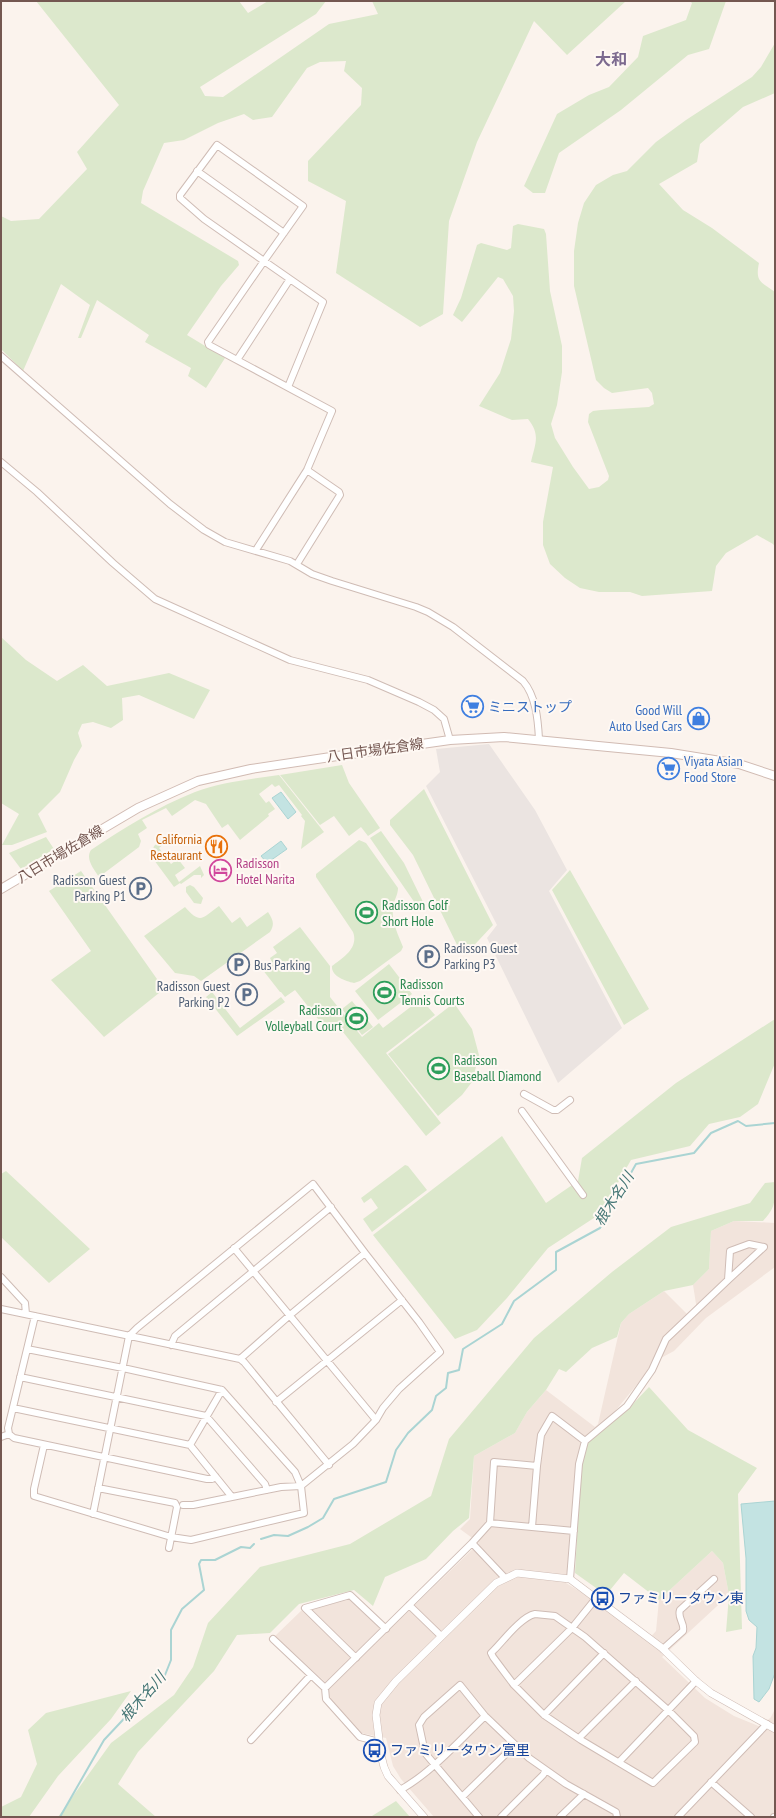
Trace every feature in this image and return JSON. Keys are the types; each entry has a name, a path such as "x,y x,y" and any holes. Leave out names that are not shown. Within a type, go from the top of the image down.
{"main road":[{"name":"八日市場佐倉線","path":"1,889 138,808 165,794 198,781 251,769 450,740 492,737 539,739 696,756 738,764 775,776"}],"street":[{"path":"256,550 307,470 332,411 209,345 208,342 264,261 303,206 217,145 180,195 180,198 204,219 264,261 323,302 288,387"},
{"path":"197,172 284,233"},
{"path":"238,360 290,279"},
{"path":"1,356 191,521 225,542 256,550 297,564 312,574 422,610 453,627 522,681 527,687 538,722 539,739"},
{"path":"1,462 37,492 113,564 155,599 290,660 368,680 419,702 434,710 444,719 450,740"},
{"path":"297,564 340,494 307,470"},
{"path":"524,1094 553,1110 557,1110 570,1100"},
{"path":"522,1111 583,1195"},
{"path":"93,1514 112,1429 130,1336 234,1248 313,1184 440,1352 399,1389 383,1408 376,1420 353,1444 329,1465 301,1486 267,1490 193,1505 183,1505"},
{"path":"171,1344 175,1336 331,1207"},
{"path":"570,1579 579,1464 585,1441 627,1406 652,1370 666,1339 764,1247 749,1244 730,1251 728,1280"},
{"path":"234,1248 376,1420"},
{"path":"240,1359 290,1315 365,1253"},
{"path":"1,1276 25,1303 26,1314"},
{"path":"276,1402 402,1300"},
{"path":"1,1309 240,1359 329,1465"},
{"path":"35,1316 8,1428 9,1434 14,1438 105,1458 207,1479 216,1477"},
{"path":"27,1349 222,1390 295,1472 301,1486 304,1513 191,1540 171,1537 34,1496 34,1489 44,1445"},
{"path":"20,1377 206,1416 265,1484 267,1490"},
{"path":"190,1445 222,1390"},
{"path":"13,1408 190,1445 232,1497"},
{"path":"532,1527 541,1435 552,1416 585,1441"},
{"path":"1,1437 9,1434"},
{"path":"325,1688 472,1543 490,1523 494,1462 537,1466"},
{"path":"98,1488 175,1503 177,1506 168,1548"},
{"path":"490,1523 574,1531"},
{"path":"472,1543 505,1578"},
{"path":"424,1817 388,1776 384,1767 376,1715 378,1703 396,1681 496,1583 517,1573 570,1579 597,1597 664,1649 696,1681 723,1701 775,1728"},
{"path":"664,1649 682,1631 683,1625 679,1616 680,1610 714,1579"},
{"path":"356,1658 305,1608 350,1595 386,1629"},
{"path":"514,1685 572,1628 597,1597"},
{"path":"409,1604 441,1636"},
{"path":"535,1614 555,1616 604,1654 668,1710 694,1736 695,1742 653,1783 544,1715 514,1685 491,1654 523,1620 530,1615 535,1614"},
{"path":"273,1639 325,1688 326,1699 360,1737 379,1742"},
{"path":"544,1715 604,1654"},
{"path":"251,1740 311,1675"},
{"path":"579,1738 636,1681"},
{"path":"619,1762 696,1681"},
{"path":"479,1817 425,1753 419,1725 424,1717 460,1685 485,1716 515,1745 546,1770 616,1812 617,1817"},
{"path":"400,1790 434,1764 485,1716"},
{"path":"678,1817 767,1724"},
{"path":"462,1797 515,1745"},
{"path":"501,1817 546,1770"},
{"path":"711,1782 751,1817"},
{"path":"560,1817 584,1794"}],"shaded area":[{"path":"489,744 535,810 567,870 549,891 622,1028 558,1083 487,938 497,925 426,786 440,772 436,749"},
{"name":"ファミリータウン富里","path":"734,1221 775,1223 775,1267 706,1318 674,1351 657,1360 612,1415 582,1441 575,1472 566,1583 599,1603 647,1641 656,1631 659,1600 712,1551 723,1563 729,1595 662,1657 705,1698 734,1716 761,1727 771,1717 775,1709 775,1817 434,1817 401,1779 393,1766 386,1738 360,1733 329,1698 329,1688 324,1681 275,1636 302,1610 351,1599 385,1634 479,1543 460,1529 470,1519 474,1456 515,1433 527,1412 546,1390 595,1427 598,1424 621,1323 629,1314 664,1291 690,1317 697,1310 693,1285 709,1269 711,1231"}],"green space":[{"path":"36,1 239,1 248,13 268,1 326,1 316,14 200,87 205,96 223,97 329,24 378,14 372,1 626,1 567,55 534,21 477,142 449,221 443,314 420,327 336,273 346,201 308,181 308,161 361,105 362,88 344,71 346,61 320,62 307,68 272,117 253,120 244,114 218,123 184,140 164,143 143,191 141,203 238,261 239,265 221,286 187,335 225,358 206,388 188,376 191,368 145,342 149,335 97,300 81,338 78,338 90,305 61,284 23,371 1,349 1,216 11,221 39,219 87,169 77,152 119,105"},
{"path":"690,1 726,1 709,49 688,55 621,110 559,153 545,193 533,193 524,186 557,114 589,95 609,87 638,57 643,36 686,20 692,3"},
{"path":"775,43 775,93 743,107 700,144 697,162 659,184 683,210 712,228 759,263 758,274 760,281 775,292 775,547 773,544 757,535 726,553 716,566 712,591 642,596 630,592 599,592 580,588 565,578 550,564 543,545 543,522 553,467 531,462 536,440 535,430 528,419 512,420 479,406 500,373 511,339 514,311 513,296 503,279 498,277 462,322 453,315 461,298 477,245 481,243 507,250 511,248 513,226 518,224 544,229 546,234 550,291 562,346 562,372 557,405 551,424 555,438 589,489 599,487 608,480 609,476 588,422 589,414 593,411 649,407 654,404 652,393 648,388 612,393 596,380 574,286 574,251 578,223 584,203 596,185 613,175 627,171 656,142 686,120 752,77 761,67"},
{"path":"1,637 26,660 57,681 83,665 107,686 169,673 210,690 194,719 139,695 122,698 123,720 111,728 93,722 82,724 78,733 82,746 60,792 38,814 47,832 12,845 2,845 19,814 1,803"},
{"path":"342,765 349,783 380,828 368,836 361,827 349,836 334,816 320,825 280,775"},
{"path":"279,775 324,832 301,849 305,821 279,785 275,787 272,784 259,794 266,803 269,801 275,809 268,814 269,816 240,840 228,824 222,828 206,804 195,800 172,816 166,808 142,820 147,828 138,834 141,841 139,847 99,877 91,864 89,853 91,850 128,826 167,804 195,792 215,786 236,781"},
{"path":"424,789 493,925 465,955 461,953 413,855 390,825 390,820"},
{"path":"381,831 404,863 425,906 417,906 370,838"},
{"path":"46,837 54,849 21,869 9,853"},
{"path":"162,839 165,843 159,848 171,864 178,859 185,868 175,875 179,882 200,866 204,875 201,878 201,875 194,875 174,887 151,856 154,846"},
{"name":"Radisson Golf Short Hole","path":"359,840 366,843 398,888 393,906 393,917 395,927 403,947 401,951 360,981 354,983 339,978 332,970 332,966 345,956 352,948 354,943 353,932 316,877 316,874"},
{"path":"570,870 649,1009 624,1025 552,890"},
{"path":"81,871 164,989 104,1037 51,980 91,951 49,891"},
{"path":"190,885 194,887 203,898 201,904 194,903 186,892 186,887"},
{"path":"219,906 232,923 240,917 247,927 268,912 273,924 270,932 201,981 194,976 175,973 144,936 185,907 190,913 198,918 202,918"},
{"path":"300,927 330,966 330,997 362,1037 379,1023 383,1028 421,999 435,1015 386,1053 441,1123 426,1136 335,1022 326,1029 295,990 285,997 262,969 272,962 270,958 277,953 273,947"},
{"name":"Radisson Tennis Courts","path":"389,964 412,994 378,1020 355,991"},
{"path":"212,992 240,1028 281,997 285,1002 237,1036 206,997"},
{"name":"Radisson Volleyball Court","path":"352,1001 373,1027 362,1035 342,1009"},
{"name":"Radisson Baseball Diamond","path":"454,1003 472,1029 479,1055 472,1082 462,1095 438,1116 388,1054"},
{"path":"775,1019 775,1063 758,1104 740,1117 709,1124 690,1146 631,1160 600,1214 548,1248 507,1298 477,1330 455,1339 373,1235 502,1136 546,1203 578,1181 582,1158 676,1083"},
{"path":"405,1165 408,1166 427,1190 372,1232 363,1219 378,1208 371,1198 364,1203 361,1198"},
{"path":"6,1171 90,1249 49,1283 1,1237 1,1174"},
{"path":"775,1182 773,1208 763,1221 734,1221 711,1231 709,1269 693,1285 664,1291 629,1314 621,1323 617,1337 592,1348 566,1372 559,1369 546,1390 527,1412 515,1433 474,1456 469,1518 453,1531 426,1559 385,1577 373,1606 354,1590 299,1604 270,1633 237,1635 214,1671 138,1752 118,1784 156,1817 58,1817 111,1743 174,1695 193,1667 208,1623 260,1567 350,1544 431,1496 449,1439 534,1338 612,1272 671,1227 750,1203 765,1183"},
{"path":"649,1387 688,1430 757,1468 738,1494 742,1629 726,1632 729,1595 723,1563 712,1551 659,1600 624,1573 606,1595 575,1573 581,1465 587,1442 630,1407"},
{"path":"131,1691 111,1719 58,1776 29,1817 1,1817 1,1807 21,1797 37,1764 28,1730 46,1713"},
{"path":"396,1801 410,1817 371,1817 372,1816"}],"water":[{"path":"281,792 296,812 288,819 272,798"},
{"path":"281,841 287,849 267,863 261,856"},
{"path":"775,1501 775,1673 769,1689 759,1702 754,1699 753,1656 756,1648 757,1627 749,1620 746,1611 746,1558 741,1504"}],"waterway":[{"name":"根木名川","path":"261,1539 274,1535 288,1536 308,1527 323,1518 334,1499 386,1482 396,1450 408,1433 432,1410 436,1396 446,1388 448,1373 459,1370 463,1349 502,1324 514,1301 556,1270 556,1252 600,1228 636,1164 694,1153 711,1133 738,1121 746,1126 775,1123"},
{"name":"根木名川","path":"60,1817 104,1740 165,1675 171,1660 171,1630 182,1609 204,1590 199,1564 201,1560 215,1560 241,1547 250,1548 254,1544"}],"place":[{"name":"ミニストップ","path":"472,707"},
{"name":"Good Will Auto Used Cars","path":"698,718"},
{"name":"Viyata Asian Food Store","path":"668,769"},
{"name":"California Restaurant","path":"217,847"},
{"name":"Radisson Hotel Narita","path":"221,871"},
{"name":"Radisson Guest Parking P1","path":"141,888"},
{"name":"Radisson Golf Short Hole","path":"367,913"},
{"name":"Radisson Guest Parking P3","path":"429,956"},
{"name":"Bus Parking","path":"238,965"},
{"name":"Radisson Tennis Courts","path":"384,992"},
{"name":"Radisson Guest Parking P2","path":"246,994"},
{"name":"Radisson Volleyball Court","path":"357,1018"},
{"name":"Radisson Baseball Diamond","path":"438,1068"},
{"name":"ファミリータウン東","path":"603,1598"},
{"name":"ファミリータウン富里","path":"374,1750"}],"district":[{"name":"大和","path":"611,59"}]}
